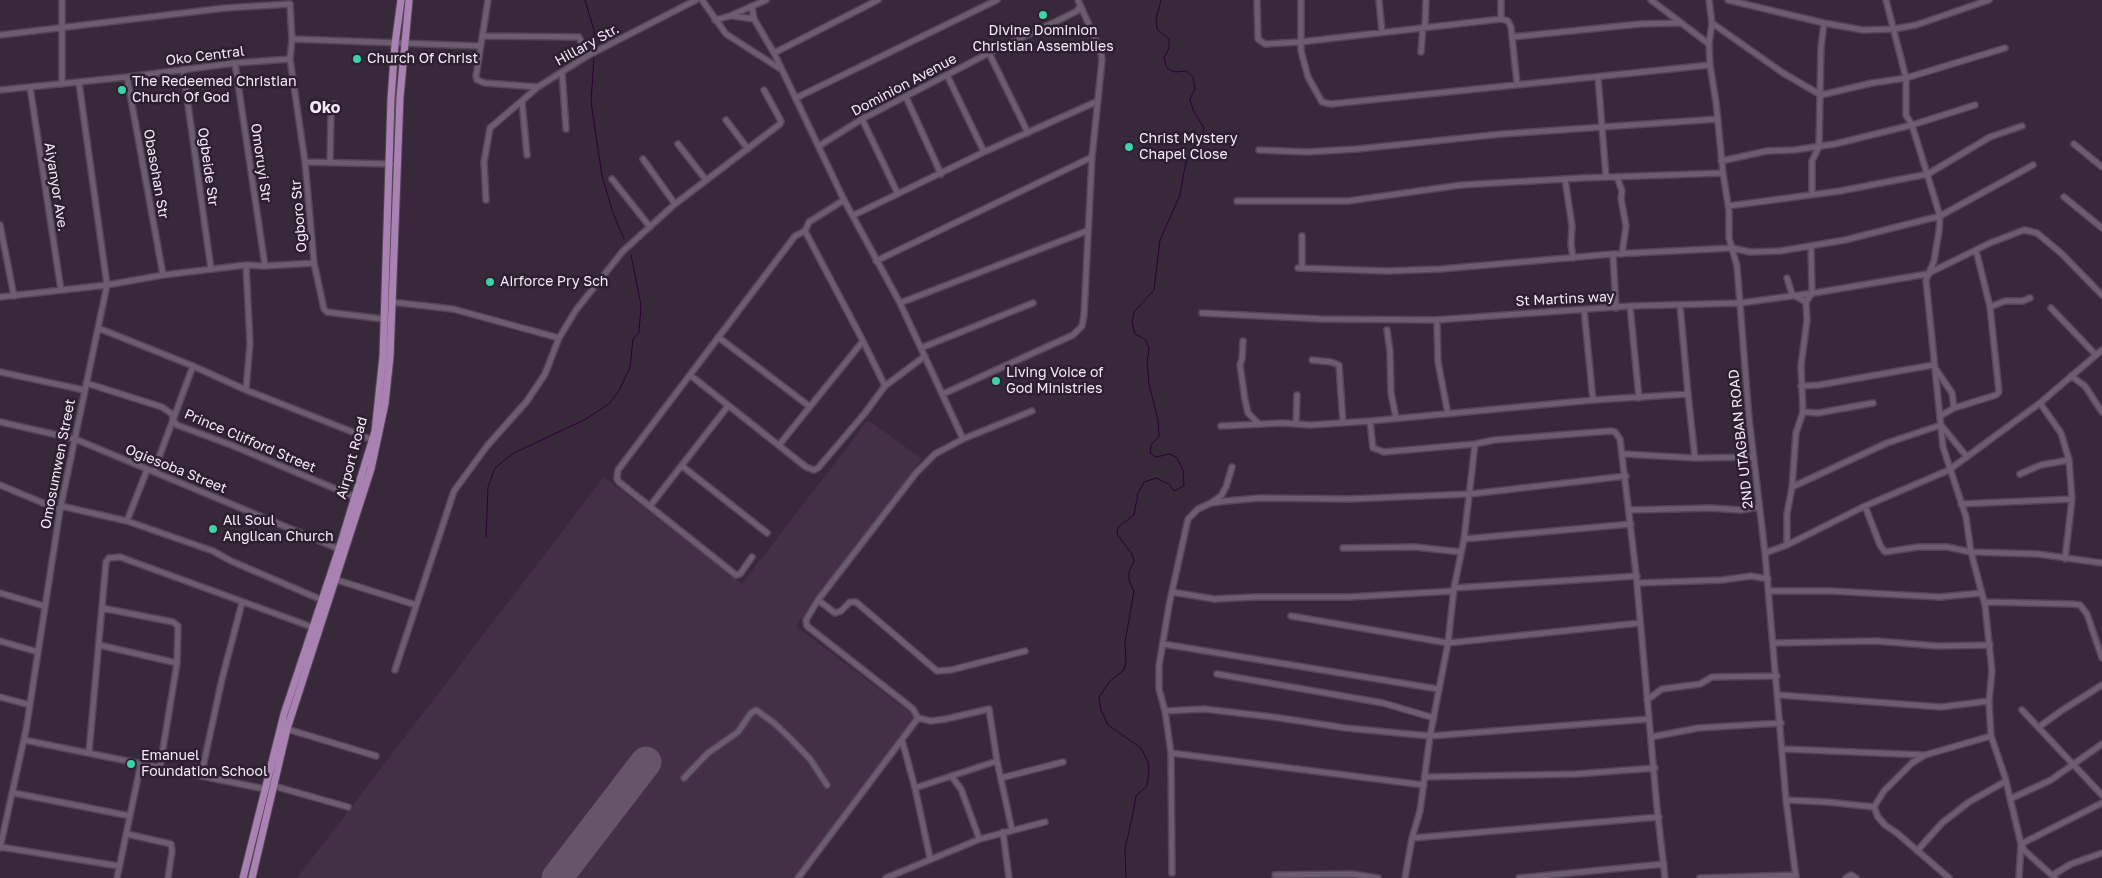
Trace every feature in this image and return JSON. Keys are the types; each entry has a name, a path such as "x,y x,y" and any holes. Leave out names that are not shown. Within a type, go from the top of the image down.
{"main road":[{"name":"Airport Road","path":"243,878 284,714 373,440 383,356 383,319 391,164 390,134 395,44 401,0"},
{"name":"Airport Road","path":"252,878 287,729 337,580 371,469 382,421 389,380 403,43 409,0"}],"street":[{"path":"62,0 62,84"},
{"path":"224,0 225,8"},
{"path":"488,0 476,76 479,82 538,87"},
{"name":"Hillary Str.","path":"486,200 484,162 490,128 538,87 587,56 696,0"},
{"path":"702,0 726,34 780,69"},
{"path":"715,20 730,16 766,0"},
{"path":"774,53 878,0"},
{"path":"796,98 997,0"},
{"path":"943,394 1078,331 1082,326 1092,157 1101,52 1078,0"},
{"path":"1257,0 1258,39 1265,44 1300,42 1424,27 1508,21 1511,26 1517,84"},
{"path":"1301,0 1300,42 1308,77 1322,102 1331,104 1710,65"},
{"path":"1379,0 1382,32"},
{"path":"1421,52 1426,0"},
{"path":"1501,0 1501,20"},
{"path":"1651,0 1709,44"},
{"name":"2ND UTAGBAN ROAD","path":"1709,0 1712,23 1709,44 1710,65 1718,119 1722,173 1728,206 1729,238 1737,266 1754,457 1779,695 1786,800 1796,877"},
{"path":"1728,0 1824,23 1863,30 1894,29 1916,25 1988,0"},
{"path":"1886,0 1906,78 1906,115 1912,125 1940,216 1934,261 1926,274 1933,364 1943,448 1966,517 1971,552 1984,602 1992,671 1989,701 1991,736 2006,781 2021,844 2025,851 2054,877 2076,862 2102,853"},
{"path":"0,35 225,8 290,4 292,39 290,59"},
{"name":"Dominion Avenue","path":"819,146 862,119 989,53 1077,11 1080,6"},
{"path":"752,7 754,19 774,53 844,200 854,215 876,261 900,304 963,439"},
{"path":"730,16 754,19"},
{"path":"1512,37 1640,24 1680,23"},
{"path":"1712,23 1784,73 1821,95 1872,82 1906,78 2005,48"},
{"path":"1812,194 1812,161 1819,147 1821,47 1824,23"},
{"path":"482,36 579,37 587,56"},
{"path":"292,39 480,46"},
{"path":"989,53 1028,133"},
{"name":"Oko Central","path":"0,90 79,83 235,63 290,59"},
{"name":"Ogboro Str","path":"290,59 305,162 314,263 324,310 327,312 383,319"},
{"name":"Omoruyi Str","path":"235,63 265,266"},
{"name":"Ogbeide Str","path":"183,69 211,269"},
{"path":"562,72 566,129"},
{"path":"947,75 984,152"},
{"name":"Obasohan Str","path":"127,77 162,275"},
{"path":"1598,77 1606,177"},
{"name":"Omosumwen Street","path":"0,848 3,821 14,793 24,740 60,508 106,285 79,83"},
{"name":"Aiyanyor Ave.","path":"30,87 61,290"},
{"path":"395,670 454,490 487,446 527,401 544,374 559,338 576,310 623,251 676,204 780,124 781,121 764,90"},
{"path":"906,97 941,174"},
{"path":"854,215 984,152 1098,101"},
{"path":"522,102 527,155"},
{"path":"330,162 331,116 334,104"},
{"path":"1721,161 1767,152 1819,147 1912,125 1975,105"},
{"path":"862,119 898,194"},
{"path":"1259,150 1307,152 1357,149 1502,134 1718,119"},
{"path":"726,120 748,149"},
{"path":"1728,206 1840,191 1928,174 1990,137 2022,126"},
{"path":"678,144 706,180"},
{"path":"2074,144 2102,167"},
{"path":"876,261 1092,157"},
{"path":"643,159 676,204"},
{"path":"305,162 391,164"},
{"path":"1302,236 1300,268 1387,271 1442,269 1613,254 1732,248 1750,252 1780,251 1811,247 1940,216 2033,166"},
{"path":"1237,201 1348,201 1461,185 1722,173"},
{"path":"1617,177 1622,191 1620,198 1626,226 1622,254"},
{"path":"612,179 650,227"},
{"path":"1565,179 1572,226 1571,244 1573,258"},
{"path":"2064,196 2102,228"},
{"path":"752,557 740,574 736,575 619,482 617,479 618,470 795,236 805,231 809,222 844,200"},
{"path":"0,225 14,296"},
{"name":"St Martins way","path":"1202,313 1321,319 1435,320 1630,306 1740,303 1796,296 1926,274 1990,243 2024,230 2037,233 2062,254 2102,295"},
{"path":"805,231 864,341 885,386"},
{"path":"900,304 1087,231"},
{"path":"1787,545 1787,514 1792,487 1796,433 1802,412 1801,366 1807,320 1806,302 1812,293 1811,247"},
{"path":"1940,416 1954,408 1996,396 1998,392 1990,307 1976,250"},
{"path":"1613,254 1616,308"},
{"path":"0,297 106,285 162,275 246,264 265,266 314,263"},
{"path":"246,264 250,343 246,390"},
{"path":"1787,278 1790,282 1790,291 1806,302"},
{"path":"1990,307 2004,301 2030,298"},
{"path":"391,302 453,308 559,338"},
{"path":"921,348 1033,303"},
{"path":"1680,305 1695,458"},
{"path":"1630,306 1639,398"},
{"path":"2051,308 2096,355"},
{"path":"1584,310 1593,400"},
{"path":"1437,324 1438,362 1448,414"},
{"path":"98,328 193,366 246,390 373,440"},
{"path":"1387,330 1390,351 1391,393 1396,418"},
{"path":"718,337 809,406"},
{"path":"779,445 864,341"},
{"path":"1243,341 1240,366 1245,400 1248,413 1259,424"},
{"path":"1765,553 1787,545 1865,506 1950,470 2040,403 2102,350"},
{"path":"690,375 806,466 814,470 818,468 865,413 885,386 925,356"},
{"path":"1312,360 1339,365 1343,422"},
{"path":"1801,386 1818,385 1933,364"},
{"path":"1933,364 1952,393 1954,408"},
{"path":"154,471 193,366"},
{"path":"0,372 84,390"},
{"path":"2071,376 2085,386 2102,412"},
{"name":"Prince Clifford Street","path":"86,383 162,407 172,414 173,420 177,425 231,445 355,497"},
{"path":"1221,426 1370,421 1593,400 1688,394"},
{"path":"1296,395 1296,424"},
{"path":"1802,412 1818,413 1873,403"},
{"path":"2040,403 2056,423 2069,460 2072,499 2065,559"},
{"path":"650,506 728,406"},
{"path":"1012,830 997,761 989,709 931,721 918,718 913,709 807,626 805,622 818,600 916,473 935,454 963,439 1032,411"},
{"path":"1370,421 1373,448 1384,452 1475,444 1494,440 1611,431 1615,432 1620,439 1624,454 1637,576 1665,878"},
{"name":"Ogiesoba Street","path":"0,422 75,439 339,549"},
{"path":"1941,425 1967,457"},
{"path":"1792,487 1887,443 1941,425"},
{"path":"1405,878 1412,838 1420,811 1430,736 1448,643 1454,590 1464,539 1475,444"},
{"path":"1624,454 1695,458 1754,457"},
{"path":"2020,474 2041,466 2069,460"},
{"path":"682,466 767,533"},
{"path":"1172,873 1171,753 1165,711 1159,689 1163,644 1188,519 1198,509 1221,496 1232,467"},
{"path":"127,521 147,470"},
{"path":"1211,503 1260,498 1349,500 1470,494 1626,476"},
{"path":"0,485 60,508 127,521 213,551 231,562 322,600"},
{"path":"1961,504 2072,499"},
{"path":"1865,506 1880,545 1885,552 1918,547 1947,547 1971,552 2038,554 2102,563"},
{"path":"1630,510 1711,508 1741,510 1759,507"},
{"path":"1464,539 1631,524"},
{"path":"1342,548 1415,547 1461,552"},
{"path":"88,752 106,562 114,557 120,557 312,627"},
{"path":"1172,592 1214,599 1349,597 1637,576"},
{"path":"1637,583 1722,580 1751,576 1768,580"},
{"path":"337,580 416,605"},
{"path":"1769,591 1830,591 1940,597 1981,593"},
{"path":"0,593 44,606"},
{"path":"818,600 835,613 840,612 850,602 856,602 937,671 951,670 1025,650"},
{"path":"1984,602 2080,605 2087,614 2102,658"},
{"path":"201,776 222,679 242,603"},
{"path":"102,608 176,624 178,631 177,663 160,767"},
{"path":"1291,616 1448,643 1640,623"},
{"path":"0,641 38,652"},
{"path":"1774,642 1876,641 1938,646 1990,645"},
{"path":"1163,644 1438,689"},
{"path":"99,645 177,663"},
{"path":"1218,674 1358,698 1434,718"},
{"path":"1647,700 1662,689 1700,684 1712,677 1777,676"},
{"path":"2040,727 2102,685"},
{"path":"1779,695 1941,707 1989,701"},
{"path":"0,697 30,705"},
{"path":"1165,711 1204,709 1346,728 1430,736 1649,719"},
{"path":"684,778 708,753 738,732 756,710 774,722 810,759 827,785"},
{"path":"2022,710 2102,795"},
{"path":"798,878 918,718"},
{"path":"1651,737 1698,728 1781,723"},
{"path":"287,729 376,756"},
{"path":"1874,807 1884,792 1912,763 1925,756 1991,736"},
{"path":"24,740 265,789"},
{"path":"902,740 915,788 930,858"},
{"path":"2010,799 2051,780 2102,744"},
{"path":"1783,749 1925,756"},
{"path":"1171,753 1424,785"},
{"path":"915,788 997,761"},
{"path":"1001,778 1063,762"},
{"path":"117,878 141,763"},
{"path":"1425,777 1576,774 1655,768"},
{"path":"952,776 961,789 979,838"},
{"path":"1917,851 1942,823 1969,802 2006,781"},
{"path":"274,786 348,806"},
{"path":"14,793 130,816"},
{"path":"1786,800 1874,807"},
{"path":"2021,844 2102,803"},
{"path":"1874,807 1878,817 1885,826 1949,878"},
{"path":"1412,838 1659,817"},
{"path":"886,878 930,858 1003,832 1045,822"},
{"path":"1003,832 1009,878"},
{"path":"127,834 171,844 172,851 168,878"},
{"path":"2019,878 2021,844"},
{"path":"0,848 119,866"},
{"path":"1519,878 1664,864"},
{"path":"1275,875 1352,874 1378,878"},
{"path":"1846,878 1851,875 1856,878"},
{"path":"1700,878 1796,877"}],"shaded area":[{"path":"868,420 922,459 796,626 917,718 793,878 297,878 604,477 742,584"}],"waterway":[{"path":"585,0 594,30 595,44"},
{"path":"1126,878 1125,849 1136,796 1147,786 1149,771 1148,762 1141,748 1108,725 1101,710 1099,697 1110,681 1124,670 1126,661 1125,642 1134,591 1129,581 1129,572 1134,561 1132,554 1117,534 1118,527 1134,515 1138,493 1144,482 1156,478 1169,484 1174,491 1184,486 1183,470 1177,458 1170,454 1156,457 1150,453 1151,445 1159,436 1158,420 1149,384 1147,362 1149,348 1145,339 1135,334 1132,323 1134,312 1154,290 1160,240 1180,195 1188,158 1197,149 1204,128 1193,110 1190,99 1195,89 1193,77 1186,71 1175,72 1167,68 1164,58 1169,48 1169,39 1157,29 1156,19 1161,0"},
{"path":"594,57 591,102 602,176 613,213 624,239"},
{"path":"486,537 488,487 495,468 512,454 586,419 610,403 620,389 630,367 633,339 639,333 641,305 631,255"}],"runway":[{"path":"557,878 646,762"}],"place":[{"name":"Divine Dominion Christian Assemblies","path":"1043,15"},
{"name":"Church Of Christ","path":"357,59"},
{"name":"The Redeemed Christian Church Of God","path":"122,90"},
{"name":"Christ Mystery Chapel Close","path":"1129,147"},
{"name":"Airforce Pry Sch","path":"490,282"},
{"name":"Living Voice of God Ministries","path":"996,381"},
{"name":"All Soul Anglican Church","path":"213,529"},
{"name":"Emanuel Foundation School","path":"131,764"}],"district":[{"name":"Oko","path":"325,108"}]}
